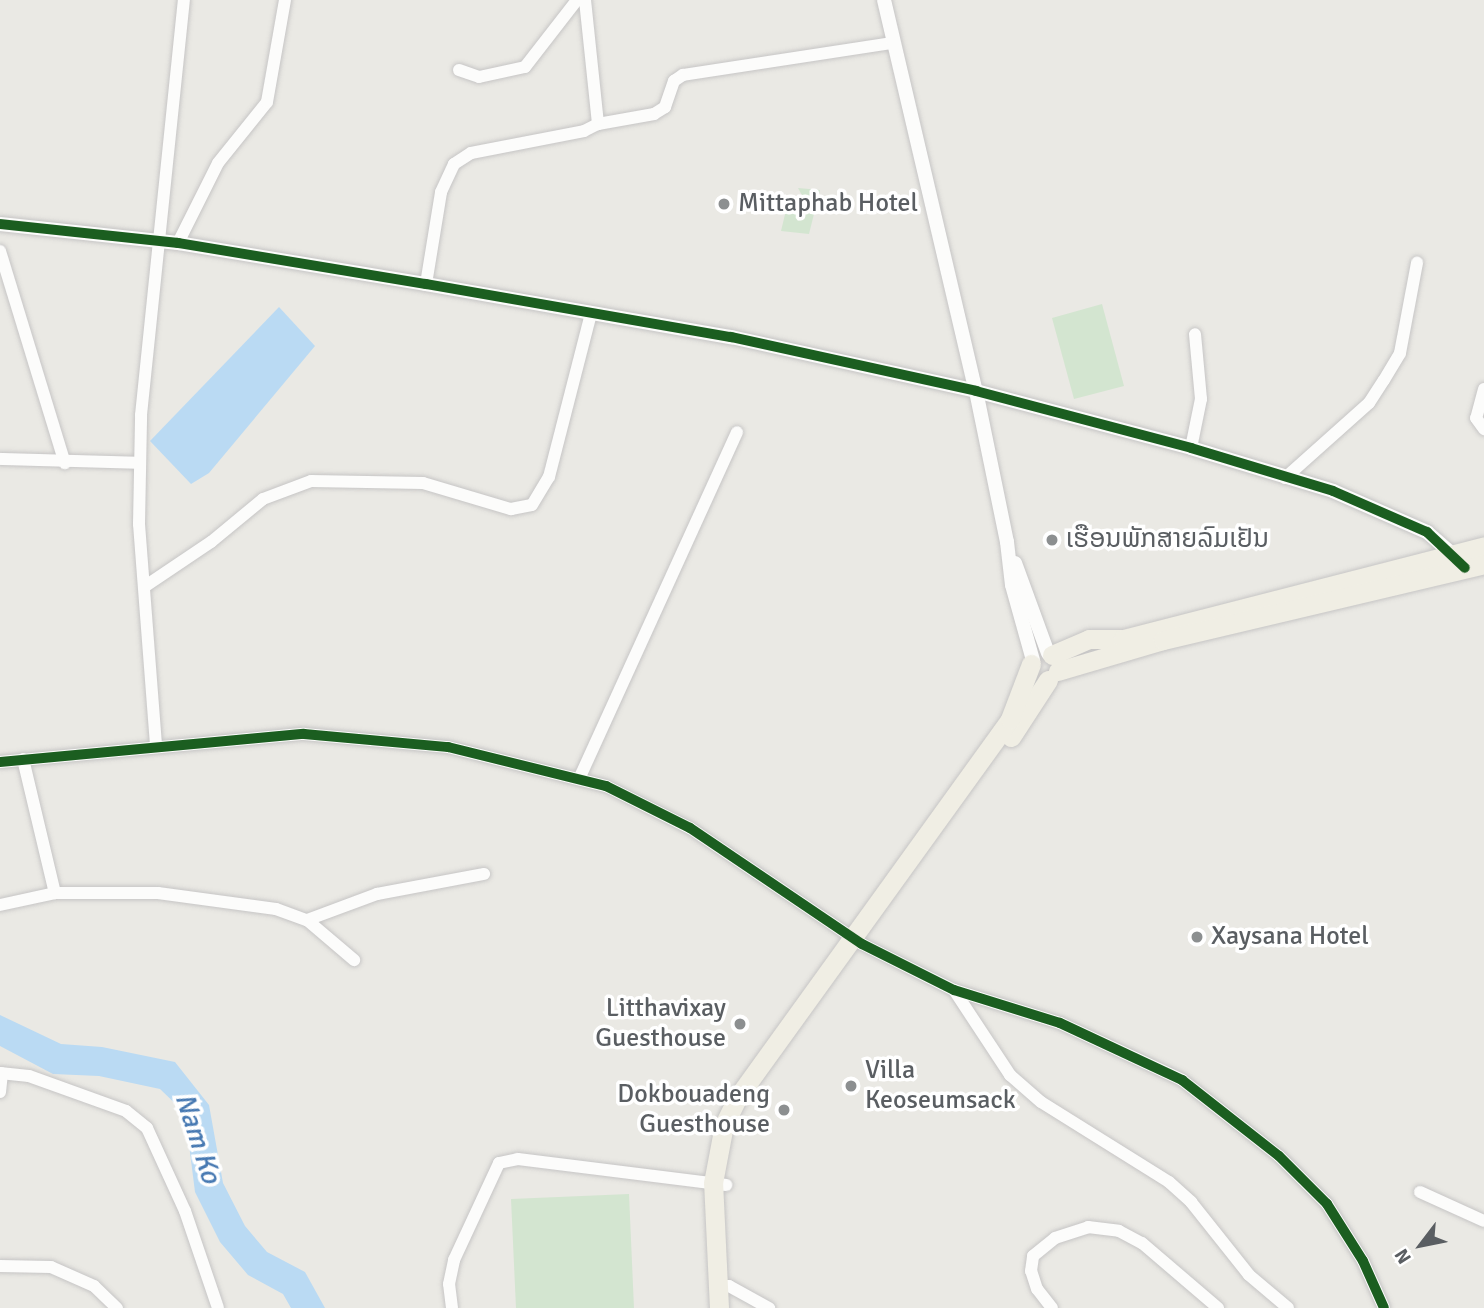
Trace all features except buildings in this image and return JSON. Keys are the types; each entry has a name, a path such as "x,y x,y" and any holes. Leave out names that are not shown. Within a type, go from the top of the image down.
{"highway":[{"path":"719,1308 723,1286 720,1184 749,1104 857,940 1015,723 1045,664 1089,639 1123,639 1178,622 1468,562 1484,546"},
{"path":"723,1286 731,1308"}],"street":[{"path":"156,745 144,587 140,463 156,241 184,0"},
{"path":"178,243 218,163 267,102 285,0"},
{"path":"459,71 479,77 525,67 577,0"},
{"path":"585,0 598,124"},
{"path":"884,0 976,391 1007,542 1012,585 1045,664"},
{"path":"426,284 441,192 454,164 471,153 654,114 665,107 674,81 683,75 892,43"},
{"path":"0,225 178,243 426,284 731,337 976,391 1191,448 1384,512 1427,532 1468,562"},
{"path":"0,251 65,463"},
{"path":"1285,478 1369,403 1389,371 1400,353 1418,263"},
{"path":"144,587 211,542 263,499 311,481 423,483 510,509 532,505 549,477 591,314"},
{"path":"1191,448 1201,399 1195,334"},
{"path":"1484,389 1476,418 1484,429"},
{"path":"579,779 737,432"},
{"path":"0,458 65,463 140,463"},
{"path":"0,762 156,745 304,734 377,738 448,747 606,786 690,828 857,940 954,990 1060,1023 1182,1080 1279,1156 1327,1204 1363,1261 1384,1308"},
{"path":"23,759 55,893"},
{"path":"307,920 377,894 484,874"},
{"path":"0,905 55,893 158,893 276,909 307,920 354,960"},
{"path":"954,990 1010,1074 1041,1102 1169,1182 1191,1202 1250,1275 1288,1308"},
{"path":"0,1092 1,1073 29,1076 126,1111 147,1128 185,1211 218,1308"},
{"path":"452,1308 449,1284 454,1259 499,1163 518,1159 720,1184"},
{"path":"1420,1192 1484,1221"},
{"path":"1052,1308 1037,1289 1031,1271 1033,1256 1055,1238 1088,1227 1119,1231 1142,1244 1218,1308"},
{"path":"0,1266 51,1267 94,1286 117,1308"},
{"path":"723,1286 768,1308"}],"green space":[{"path":"798,188 820,190 809,234 781,231 787,206 799,205 803,197"},
{"path":"1102,304 1124,386 1074,399 1052,318"},
{"path":"629,1194 634,1308 516,1308 511,1199"}],"water":[{"path":"279,307 315,346 209,473 191,484 150,441"},
{"name":"Nam Ko","path":"0,1015 61,1044 102,1047 175,1062 209,1105 223,1183 245,1226 267,1252 305,1272 325,1308 291,1308 283,1294 248,1275 220,1242 195,1192 185,1113 160,1089 99,1076 53,1074 0,1046"}],"cycle path":[{"path":"0,224 178,243 426,284 731,337 976,391 1191,448 1333,491 1427,532 1465,568"},
{"path":"0,762 304,734 448,747 606,786 690,828 862,944 954,990 1060,1023 1182,1080 1279,1156 1327,1204 1363,1261 1384,1308"}],"place":[{"name":"Mittaphab Hotel","path":"724,204"},
{"name":"ເຮືອນພັກສາຍລົມເຢັນ","path":"1052,540"},
{"name":"Xaysana Hotel","path":"1197,937"},
{"name":"Litthavixay Guesthouse","path":"740,1024"},
{"name":"Villa Keoseumsack","path":"851,1086"},
{"name":"Dokbouadeng Guesthouse","path":"784,1110"}]}
